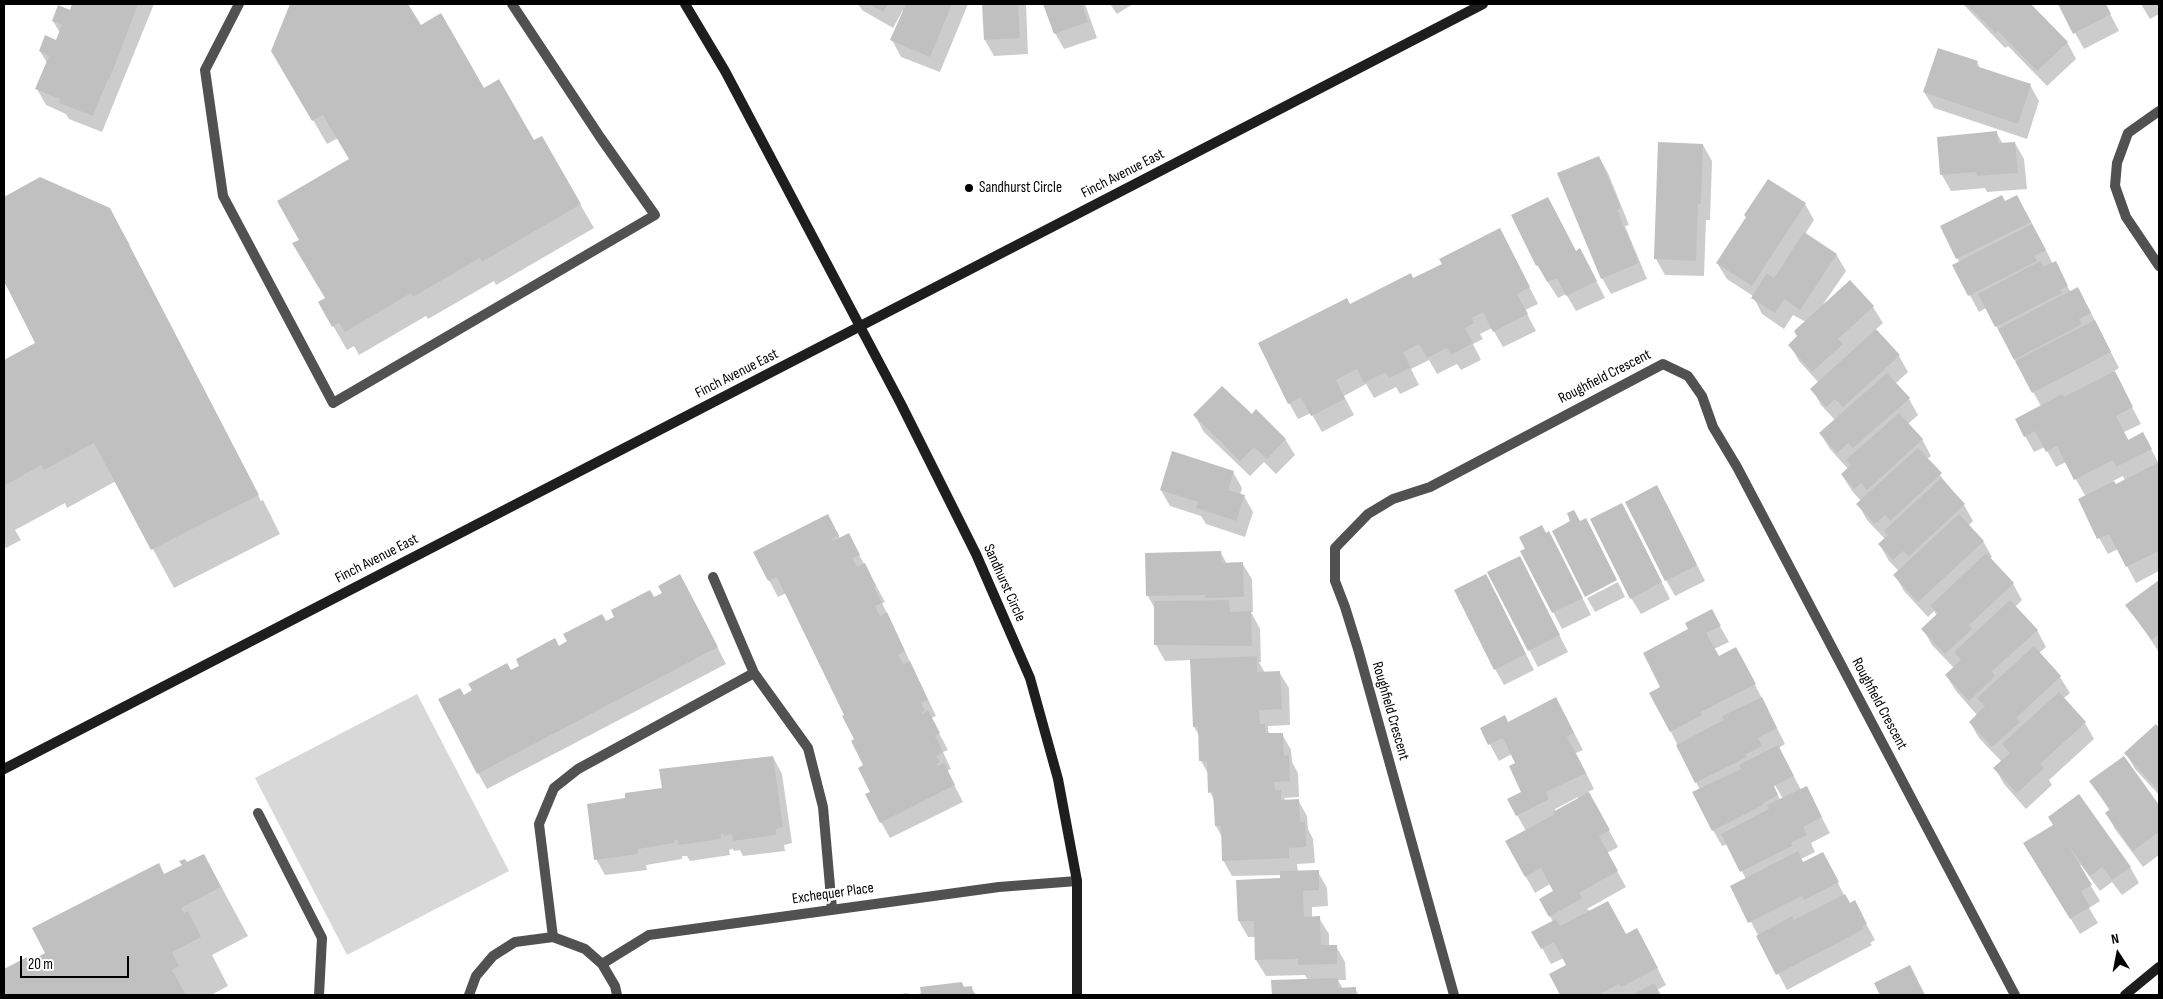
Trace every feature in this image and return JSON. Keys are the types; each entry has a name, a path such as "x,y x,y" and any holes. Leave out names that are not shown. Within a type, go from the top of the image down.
{"main road":[{"name":"Sandhurst Circle","path":"685,4 725,71 976,554 1030,678 1058,779 1077,882 1077,995"},
{"name":"Finch Avenue East","path":"4,769 1483,4"},
{"path":"2125,995 2159,966"}],"street":[{"path":"240,4 205,70 223,196 333,403 655,215 512,4"},
{"path":"2159,111 2128,133 2117,163 2115,186 2126,217 2159,266"},
{"name":"Roughfield Crescent","path":"1454,995 1358,649 1335,581 1334,548 1368,514 1393,499 1430,487 1663,364 1688,376 1702,396 1713,427 1737,467 2016,995"},
{"path":"713,577 754,673 808,748 823,807 832,909"},
{"path":"553,937 539,824 554,788 578,769 754,673"},
{"path":"258,813 322,938 319,995"},
{"name":"Exchequer Place","path":"602,964 649,935 1000,887 1077,882"},
{"path":"469,995 476,976 493,956 515,942 553,937 585,949 602,964 616,986 618,995"}],"shaded area":[{"path":"417,694 509,871 347,955 255,778"}],"building":[{"path":"72,4 138,4 93,116 59,103 60,99 35,89 49,56 39,51 45,35 56,40 62,25 52,21 58,5 70,10"},
{"path":"290,4 408,4 421,25 441,13 484,88 499,79 534,140 542,136 581,204 482,262 480,258 413,297 411,293 345,332 339,323 332,327 318,302 325,298 292,243 299,240 277,201 349,159 323,115 312,121 271,51"},
{"path":"868,4 888,4 883,12"},
{"path":"906,4 952,4 930,57 890,40"},
{"path":"982,4 1018,4 1020,38 984,40"},
{"path":"1043,4 1082,4 1088,22 1054,34"},
{"path":"1966,4 2031,4 2068,42 2037,71 1998,31 1995,33"},
{"path":"2058,4 2106,4 2111,14 2073,34"},
{"path":"1938,48 1978,61 1976,66 2031,84 2018,124 1923,92"},
{"path":"1997,131 1998,143 2015,142 2018,173 1977,176 1976,172 1940,175 1937,137"},
{"path":"1658,142 1703,144 1701,204 1698,204 1696,261 1654,259"},
{"path":"1599,156 1621,208 1617,210 1639,263 1601,279 1557,173"},
{"path":"40,177 110,208 259,495 151,550 94,443 44,470 41,465 4,486 4,360 35,343 4,281 4,197"},
{"path":"1768,179 1806,203 1752,286 1716,263"},
{"path":"2002,195 2005,201 2017,195 2031,222 1956,259 1940,226"},
{"path":"1548,197 1576,251 1580,248 1597,281 1566,296 1557,278 1547,282 1538,265 1536,266 1511,215"},
{"path":"2032,224 2046,250 2034,256 2037,261 1968,296 1952,265"},
{"path":"1500,228 1530,287 1517,294 1528,314 1493,332 1483,312 1472,318 1474,323 1465,328 1473,343 1451,355 1447,348 1427,358 1419,344 1403,352 1411,368 1389,378 1386,372 1364,383 1357,369 1336,380 1345,399 1311,416 1301,397 1288,404 1258,343 1347,298 1350,304 1411,273 1413,278 1442,264 1439,259"},
{"path":"1804,232 1837,254 1800,310 1784,299 1775,313 1751,298 1767,273 1774,278"},
{"path":"2040,261 2043,267 2056,261 2068,286 2060,290 2062,293 1995,327 1978,294"},
{"path":"1850,280 1874,306 1838,339 1843,344 1812,372 1788,345 1797,336 1794,331"},
{"path":"2078,287 2091,313 2079,319 2082,324 2014,360 1998,329"},
{"path":"2095,320 2111,352 2032,393 2015,361"},
{"path":"1876,329 1900,355 1843,407 1835,399 1826,407 1810,389"},
{"path":"2115,371 2133,407 2116,416 2128,440 2143,432 2152,449 2116,467 2113,460 2074,480 2057,446 2046,452 2035,431 2024,437 2015,419 2062,394 2064,397"},
{"path":"1887,373 1910,398 1853,448 1848,443 1837,453 1819,433"},
{"path":"1222,386 1252,414 1256,409 1286,439 1267,459 1254,447 1240,461 1193,415"},
{"path":"1899,413 1923,439 1867,490 1861,483 1854,489 1841,474 1851,465 1846,460"},
{"path":"1918,448 1942,473 1890,521 1885,515 1875,524 1856,504"},
{"path":"1172,451 1234,471 1228,490 1245,495 1236,521 1196,508 1198,502 1160,490"},
{"path":"2159,462 2159,551 2126,567 2109,534 2097,539 2078,499 2114,481 2116,484"},
{"path":"1941,478 1965,504 1909,556 1903,551 1893,560 1878,544 1888,535 1884,531"},
{"path":"1657,485 1697,565 1665,581 1625,502"},
{"path":"1622,503 1662,582 1630,599 1590,519"},
{"path":"1574,510 1580,521 1586,518 1617,580 1585,597 1552,531 1570,521 1567,513"},
{"path":"828,514 839,536 832,539 833,541 849,533 860,555 852,558 857,567 865,563 876,586 874,587 882,603 875,606 880,616 887,612 905,651 898,655 903,664 910,661 928,700 921,703 925,711 922,714 928,710 940,733 935,736 943,752 936,756 940,762 937,766 944,763 955,785 880,823 865,794 870,792 858,768 863,765 851,741 854,739 842,716 844,715 777,577 768,581 753,552"},
{"path":"1959,514 1984,541 1918,602 1893,575"},
{"path":"1542,525 1546,533 1549,531 1583,598 1552,613 1520,551 1525,549 1519,537"},
{"path":"1221,551 1222,563 1243,562 1244,597 1205,598 1205,595 1146,596 1145,553"},
{"path":"1986,553 2014,583 1969,625 1972,629 1945,654 1921,629 1938,613 1930,606"},
{"path":"1520,556 1560,635 1528,651 1487,572"},
{"path":"680,574 718,647 477,774 438,699 460,688 464,695 472,690 468,684 507,663 511,670 519,666 516,659 555,638 559,646 567,641 563,634 602,614 606,621 614,617 611,610 650,590 654,597 662,593 658,586"},
{"path":"1486,574 1526,654 1494,670 1454,590"},
{"path":"2159,580 2159,634 2152,640 2125,605"},
{"path":"1229,600 1230,612 1251,611 1252,646 1154,645 1154,601"},
{"path":"2010,600 2038,630 1992,671 1995,676 1969,701 1945,675 1961,660 1954,652"},
{"path":"1712,609 1721,626 1706,633 1719,656 1736,647 1756,684 1701,712 1702,715 1670,732 1649,693 1660,687 1643,653 1688,629 1685,623"},
{"path":"2034,646 2061,676 2016,718 2020,722 1992,747 1969,722 1985,706 1977,698"},
{"path":"1257,656 1257,672 1280,671 1282,709 1259,710 1260,724 1265,724 1266,733 1283,733 1284,756 1289,755 1290,781 1274,782 1275,790 1281,790 1281,800 1299,799 1300,822 1305,822 1306,847 1289,848 1289,858 1222,861 1221,826 1215,826 1213,792 1208,793 1207,761 1199,761 1198,727 1193,727 1190,659"},
{"path":"2059,692 2086,722 2040,764 2044,768 2017,793 1993,768 2010,753 2002,744"},
{"path":"1556,697 1574,733 1567,737 1586,773 1546,792 1549,799 1516,816 1507,799 1521,792 1509,766 1515,763 1503,738 1488,745 1480,728 1505,715 1508,722"},
{"path":"1762,697 1777,728 1758,738 1762,746 1746,754 1747,757 1695,783 1676,745 1724,720 1722,716"},
{"path":"2156,724 2159,728 2159,791 2124,753"},
{"path":"1778,745 1794,776 1774,786 1778,795 1763,803 1763,805 1712,831 1692,792 1741,769 1739,765"},
{"path":"773,756 783,827 776,829 776,835 733,841 732,834 724,836 723,833 721,834 721,839 679,845 678,840 674,840 674,843 638,849 638,854 594,860 587,804 625,798 625,793 662,788 659,769"},
{"path":"2124,756 2159,805 2159,832 2133,851 2105,813 2110,809 2089,781"},
{"path":"1807,786 1822,817 1803,827 1807,835 1791,843 1792,846 1740,872 1721,834 1769,809 1767,805"},
{"path":"1589,792 1610,830 1599,836 1618,871 1579,893 1582,898 1549,917 1539,899 1553,891 1541,868 1525,877 1505,841 1555,814 1553,812"},
{"path":"2079,794 2131,867 2112,880 2102,867 2090,876 2068,845 2092,885 2081,891 2090,907 2070,919 2023,843 2053,825 2048,817"},
{"path":"1798,851 1803,862 1823,852 1839,882 1804,900 1802,896 1748,923 1730,886"},
{"path":"204,854 221,887 181,908 184,913 188,911 201,937 172,952 179,966 172,970 186,995 4,995 4,969 27,957 29,962 45,953 32,928 159,863 164,874 182,865 179,861 185,859 187,862"},
{"path":"1319,870 1319,890 1303,891 1304,917 1320,916 1321,945 1337,945 1337,964 1298,965 1298,959 1255,960 1254,921 1238,921 1236,880 1280,878 1280,871"},
{"path":"1845,894 1850,903 1855,900 1867,924 1862,926 1864,929 1776,975 1756,936 1792,916 1794,920"},
{"path":"1608,901 1626,934 1637,928 1658,968 1621,987 1619,984 1597,995 1560,995 1549,974 1566,965 1554,942 1541,949 1531,932 1556,919 1560,926"},
{"path":"1910,965 1925,995 1880,995 1874,983"},
{"path":"1338,978 1338,988 1356,987 1356,995 1272,995 1271,980"},
{"path":"962,982 963,987 972,986 973,995 916,995 921,993 920,987"},
{"path":"1654,983 1661,995 1632,995"}],"place":[{"name":"Sandhurst Circle","path":"969,188"}]}
